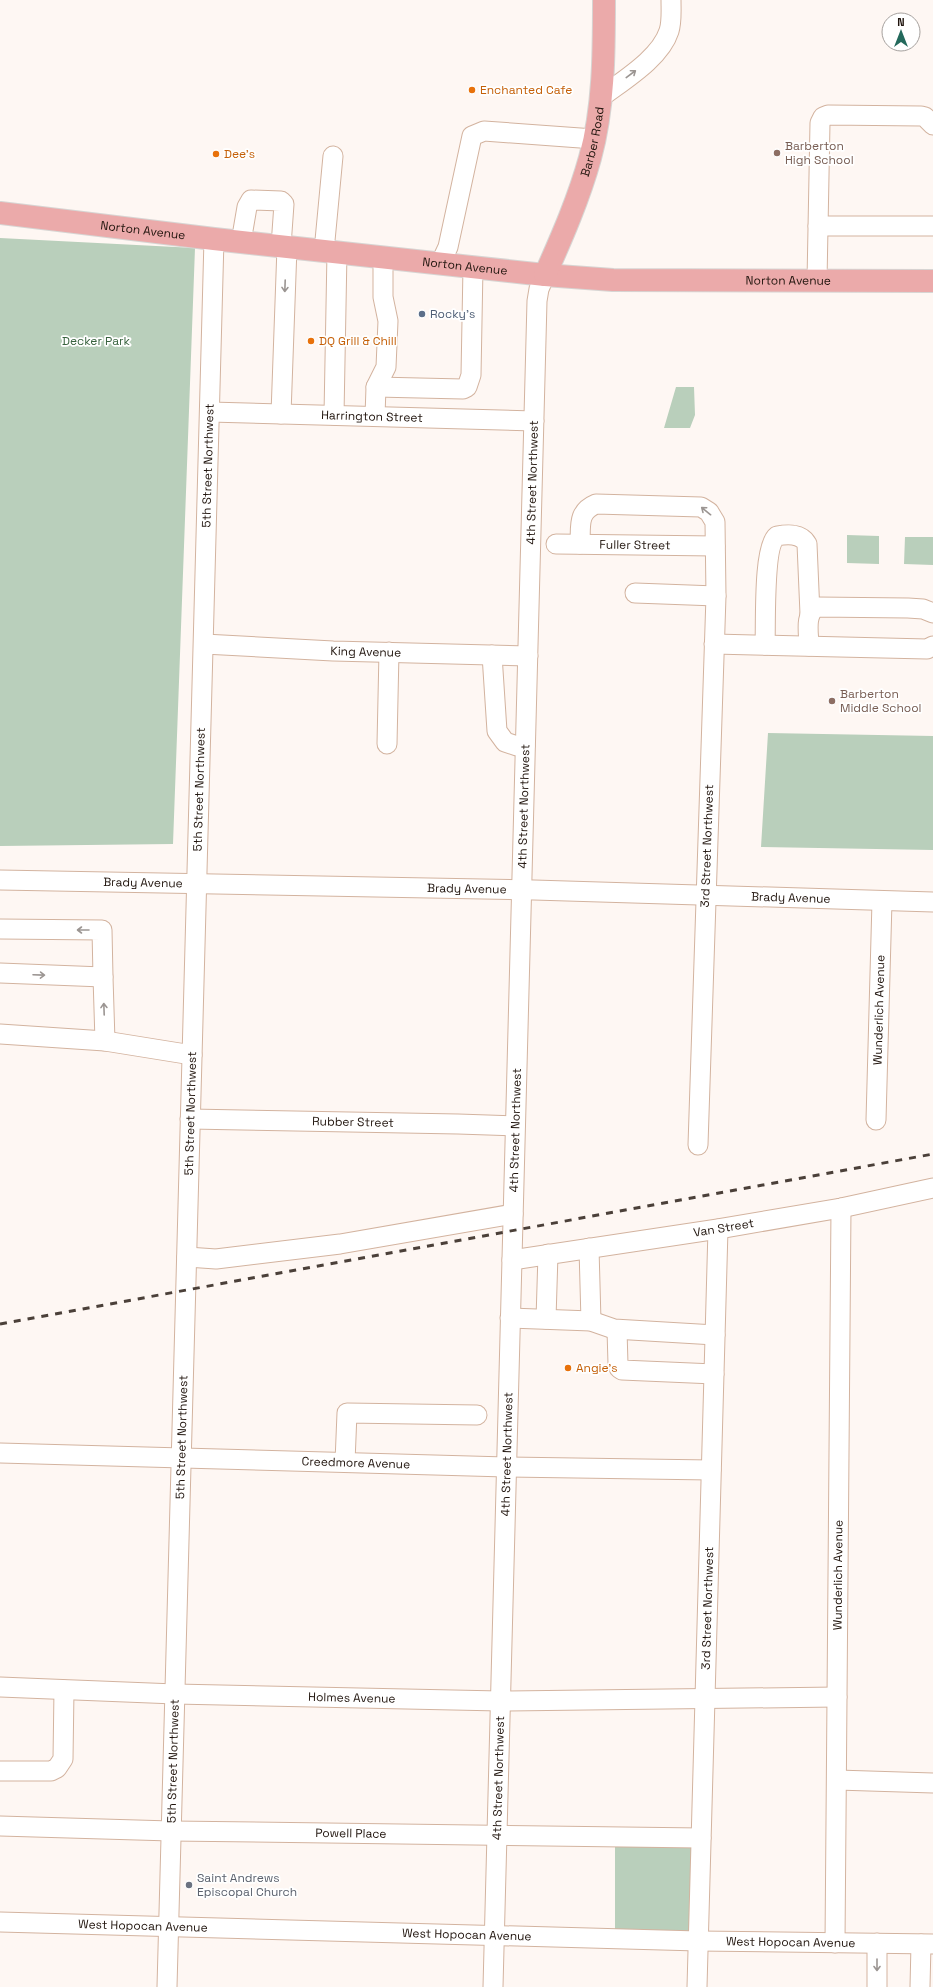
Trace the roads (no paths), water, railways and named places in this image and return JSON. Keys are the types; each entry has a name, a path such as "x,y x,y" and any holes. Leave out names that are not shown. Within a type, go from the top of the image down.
{"main road":[{"name":"Barber Road","path":"545,275 566,226 590,158 600,98 604,0"},
{"name":"Norton Avenue","path":"0,213 440,264 545,275 613,280 933,281"}],"street":[{"path":"600,98 637,69 664,43 670,30 671,0"},
{"path":"817,281 820,123 823,117 828,115 921,116 932,124"},
{"path":"440,264 448,247 472,136 484,131 594,139"},
{"path":"333,156 330,251 334,416"},
{"path":"241,242 247,207 251,200 281,201 284,204 280,414"},
{"path":"818,226 933,226"},
{"name":"5th Street Northwest","path":"167,1987 214,239"},
{"path":"375,416 376,387 386,367 387,359 388,321 383,297 383,257"},
{"path":"376,387 463,389 467,386 471,375 473,267"},
{"name":"4th Street Northwest","path":"493,1987 537,302 539,289 545,275"},
{"path":"448,419 449,389"},
{"name":"Harrington Street","path":"210,412 534,421"},
{"name":"3rd Street Northwest","path":"580,544 582,515 587,508 596,504 701,507 709,512 715,522 716,596 698,1145"},
{"path":"765,645 768,559 771,543 777,536 795,535 804,539 807,544 810,614 809,646"},
{"name":"Fuller Street","path":"556,544 715,546"},
{"path":"635,593 716,596"},
{"path":"810,614 813,609 824,606 908,608 929,610 933,612"},
{"name":"King Avenue","path":"204,644 528,656"},
{"path":"714,644 927,649 933,646"},
{"path":"387,744 389,652"},
{"path":"492,655 497,731 505,742 516,746 525,746"},
{"name":"Brady Avenue","path":"0,880 706,894 933,902"},
{"name":"Wunderlich Avenue","path":"876,1120 882,900"},
{"path":"0,929 102,930 105,1041"},
{"path":"0,973 103,976"},
{"path":"0,1034 105,1041 192,1055"},
{"name":"Rubber Street","path":"190,1119 515,1126"},
{"name":"Van Street","path":"512,1260 718,1229 841,1208 933,1188"},
{"name":"Wunderlich Avenue","path":"836,1943 841,1208"},
{"path":"187,1257 216,1259 340,1244 513,1214"},
{"name":"3rd Street Northwest","path":"697,1987 718,1229"},
{"path":"589,1248 591,1321"},
{"path":"546,1319 548,1254"},
{"path":"510,1318 591,1321 617,1330 715,1335"},
{"path":"617,1330 618,1368 622,1370 714,1374"},
{"path":"345,1462 347,1413 477,1415"},
{"name":"Creedmore Avenue","path":"0,1453 506,1467 711,1470"},
{"name":"Holmes Avenue","path":"0,1687 176,1694 500,1701 704,1700 837,1697"},
{"path":"0,1771 51,1771 57,1768 63,1759 64,1690"},
{"path":"837,1780 933,1782"},
{"name":"Powell Place","path":"0,1826 170,1831 701,1838"},
{"name":"West Hopocan Avenue","path":"0,1922 494,1934 698,1941 927,1944"},
{"path":"877,1943 877,1987"},
{"path":"920,1987 927,1944"}],"railway":[{"path":"0,1324 933,1154"}],"place":[{"name":"Enchanted Cafe","path":"472,90"},
{"name":"Barberton High School","path":"777,153"},
{"name":"Dee's","path":"216,154"},
{"name":"Rocky's","path":"422,314"},
{"name":"DQ Grill & Chill","path":"311,341"},
{"name":"Barberton Middle School","path":"832,701"},
{"name":"Angie's","path":"568,1368"},
{"name":"Saint Andrews Episcopal Church","path":"189,1885"}],"park label":[{"name":"Decker Park","path":"96,341"}]}
